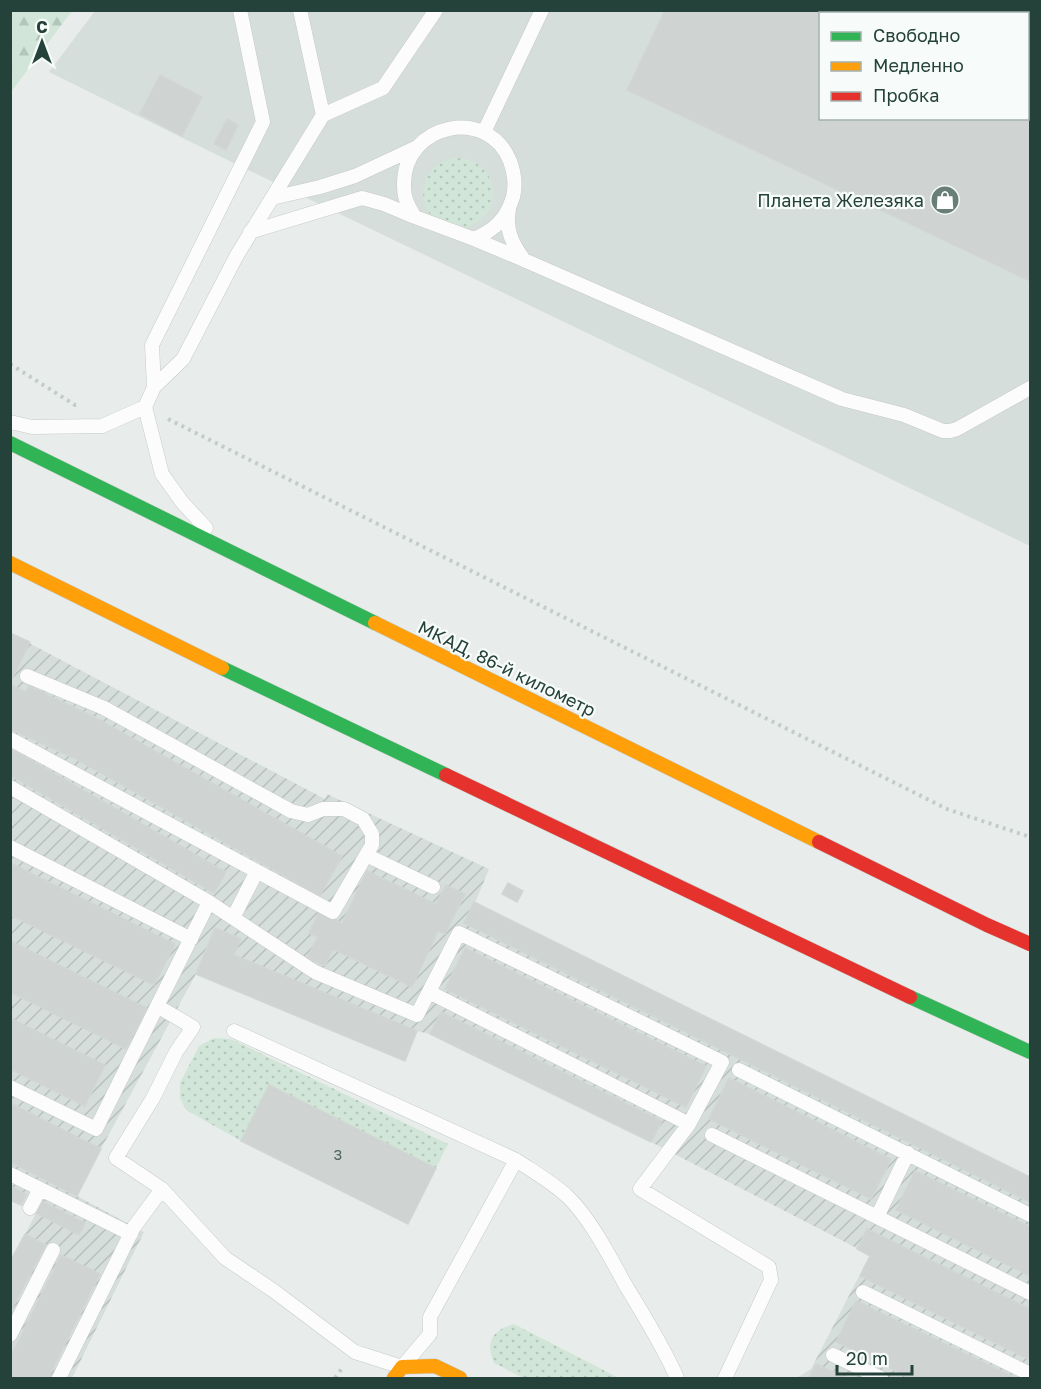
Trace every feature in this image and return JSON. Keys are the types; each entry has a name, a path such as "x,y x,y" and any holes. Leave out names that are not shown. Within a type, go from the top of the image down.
{"main road":[{"name":"МКАД, 86-й километр","path":"10,442 987,925 1030,944"},
{"path":"10,563 266,690 1030,1052"},
{"path":"398,1373 435,1366 460,1378"}],"lane":[{"path":"154,387 152,345 262,122 240,10"},
{"path":"300,10 323,116"},
{"path":"229,550 182,502 162,474 145,407 154,387 183,359 250,232 323,116 383,88 436,10"},
{"path":"484,132 542,10"},
{"path":"272,198 355,176 415,148 435,132 460,127 484,132 497,141 507,153 514,171 514,190 507,222 515,247 524,260"},
{"path":"415,148 404,170 404,195 415,218"},
{"path":"250,232 362,198 384,204 415,218 474,238 842,399 903,415 943,431 957,429 1030,388"},
{"path":"474,238 494,228 509,209"},
{"path":"10,422 32,427 102,426 145,407"},
{"path":"10,739 333,912 372,845 372,834 363,819 344,809 323,809 308,815 291,811 104,708 27,676"},
{"path":"10,787 208,902 315,972 417,1015 459,933 722,1062 689,1124 640,1189 769,1267 771,1280 725,1378"},
{"path":"10,847 190,939"},
{"path":"366,855 433,887"},
{"path":"233,918 257,871"},
{"path":"10,1087 96,1129 208,902"},
{"path":"429,992 689,1124"},
{"path":"157,1006 193,1027 176,1052 153,1098 116,1158 162,1189 225,1258 274,1291 355,1352 398,1373 430,1334 430,1317 516,1160"},
{"path":"234,1030 516,1160 548,1180 570,1199 587,1221 614,1264 677,1378"},
{"path":"739,1070 1030,1215"},
{"path":"712,1135 1030,1293"},
{"path":"878,1217 908,1153"},
{"path":"10,1174 131,1234"},
{"path":"30,1208 40,1189"},
{"path":"59,1378 134,1227 162,1189"},
{"path":"10,1335 53,1250"},
{"path":"863,1292 1030,1374"},
{"path":"833,1355 881,1378"}],"path":[{"path":"10,364 75,405 87,405"},
{"path":"145,407 947,809 1030,837"}],"shaded area":[{"path":"95,11 1030,11 1030,546 49,72"},
{"path":"10,633 325,799 327,794 489,869 475,903 1030,1177 1030,1378 797,1378 811,1369 870,1255 651,1142 430,1034 417,1031 405,1061 196,974 77,1196 144,1232 72,1378 11,1378 11,1262 36,1213 10,1200"}],"green space":[{"path":"10,11 72,11 11,92"},
{"path":"458,158 471,161 483,168 490,180 493,193 490,206 483,218 471,225 458,228 445,225 433,218 426,206 423,193 426,180 433,168 445,161"},
{"path":"214,1038 231,1039 448,1144 436,1168 269,1085 241,1141 186,1110 180,1098 180,1083 199,1046"},
{"path":"514,1324 619,1378 523,1378 494,1363 491,1356 492,1338 500,1330"}],"building":[{"name":"Планета Железяка","path":"665,10 1030,10 1030,281 627,90"},
{"path":"160,75 202,97 182,136 140,114"},
{"path":"227,119 238,125 226,150 214,144"},
{"path":"10,633 30,642 10,683"},
{"path":"10,685 26,692 29,686 96,718 342,856 320,896 76,759 10,729"},
{"path":"10,748 226,872 214,893 10,775"},
{"path":"10,863 175,944 154,985 10,915"},
{"path":"367,871 436,904 446,885 465,894 445,934 438,931 412,987 333,949 325,966 307,958 318,937 309,933 319,912 342,923"},
{"path":"508,883 523,891 517,902 502,894"},
{"path":"474,902 1030,1177 1030,1202 464,923"},
{"path":"215,928 241,939 234,955 417,1031 405,1061 196,974"},
{"path":"10,941 147,1008 126,1049 10,992"},
{"path":"465,948 706,1066 686,1107 445,989"},
{"path":"441,1012 662,1121 651,1142 430,1034"},
{"path":"10,1018 105,1065 85,1106 10,1069"},
{"path":"729,1078 891,1159 871,1199 709,1119"},
{"path":"269,1085 436,1168 408,1224 241,1141"},
{"path":"10,1103 101,1149 77,1196 10,1162"},
{"path":"915,1171 1030,1227 1030,1276 896,1210"},
{"path":"10,1186 26,1194 21,1205 10,1200"},
{"path":"42,1201 85,1223 79,1235 36,1213"},
{"path":"867,1229 1030,1309 1030,1360 860,1276 870,1256 857,1249"},
{"path":"25,1234 46,1245 10,1312 10,1262"},
{"path":"61,1255 100,1274 48,1378 10,1378 10,1358"},
{"path":"856,1301 1016,1378 911,1378 836,1342"},
{"path":"816,1364 846,1378 809,1378"}],"traffic: fast":[{"path":"10,443 375,623"},
{"path":"222,668 446,775"},
{"path":"910,997 1030,1052"}],"traffic: slow":[{"path":"10,563 222,668"},
{"path":"375,623 819,842"},
{"path":"394,1378 402,1367 435,1366 460,1378"}],"traffic: jam":[{"path":"446,775 910,997"},
{"path":"819,842 1030,944"}],"place":[{"name":"Планета Железяка","path":"945,200"}]}
